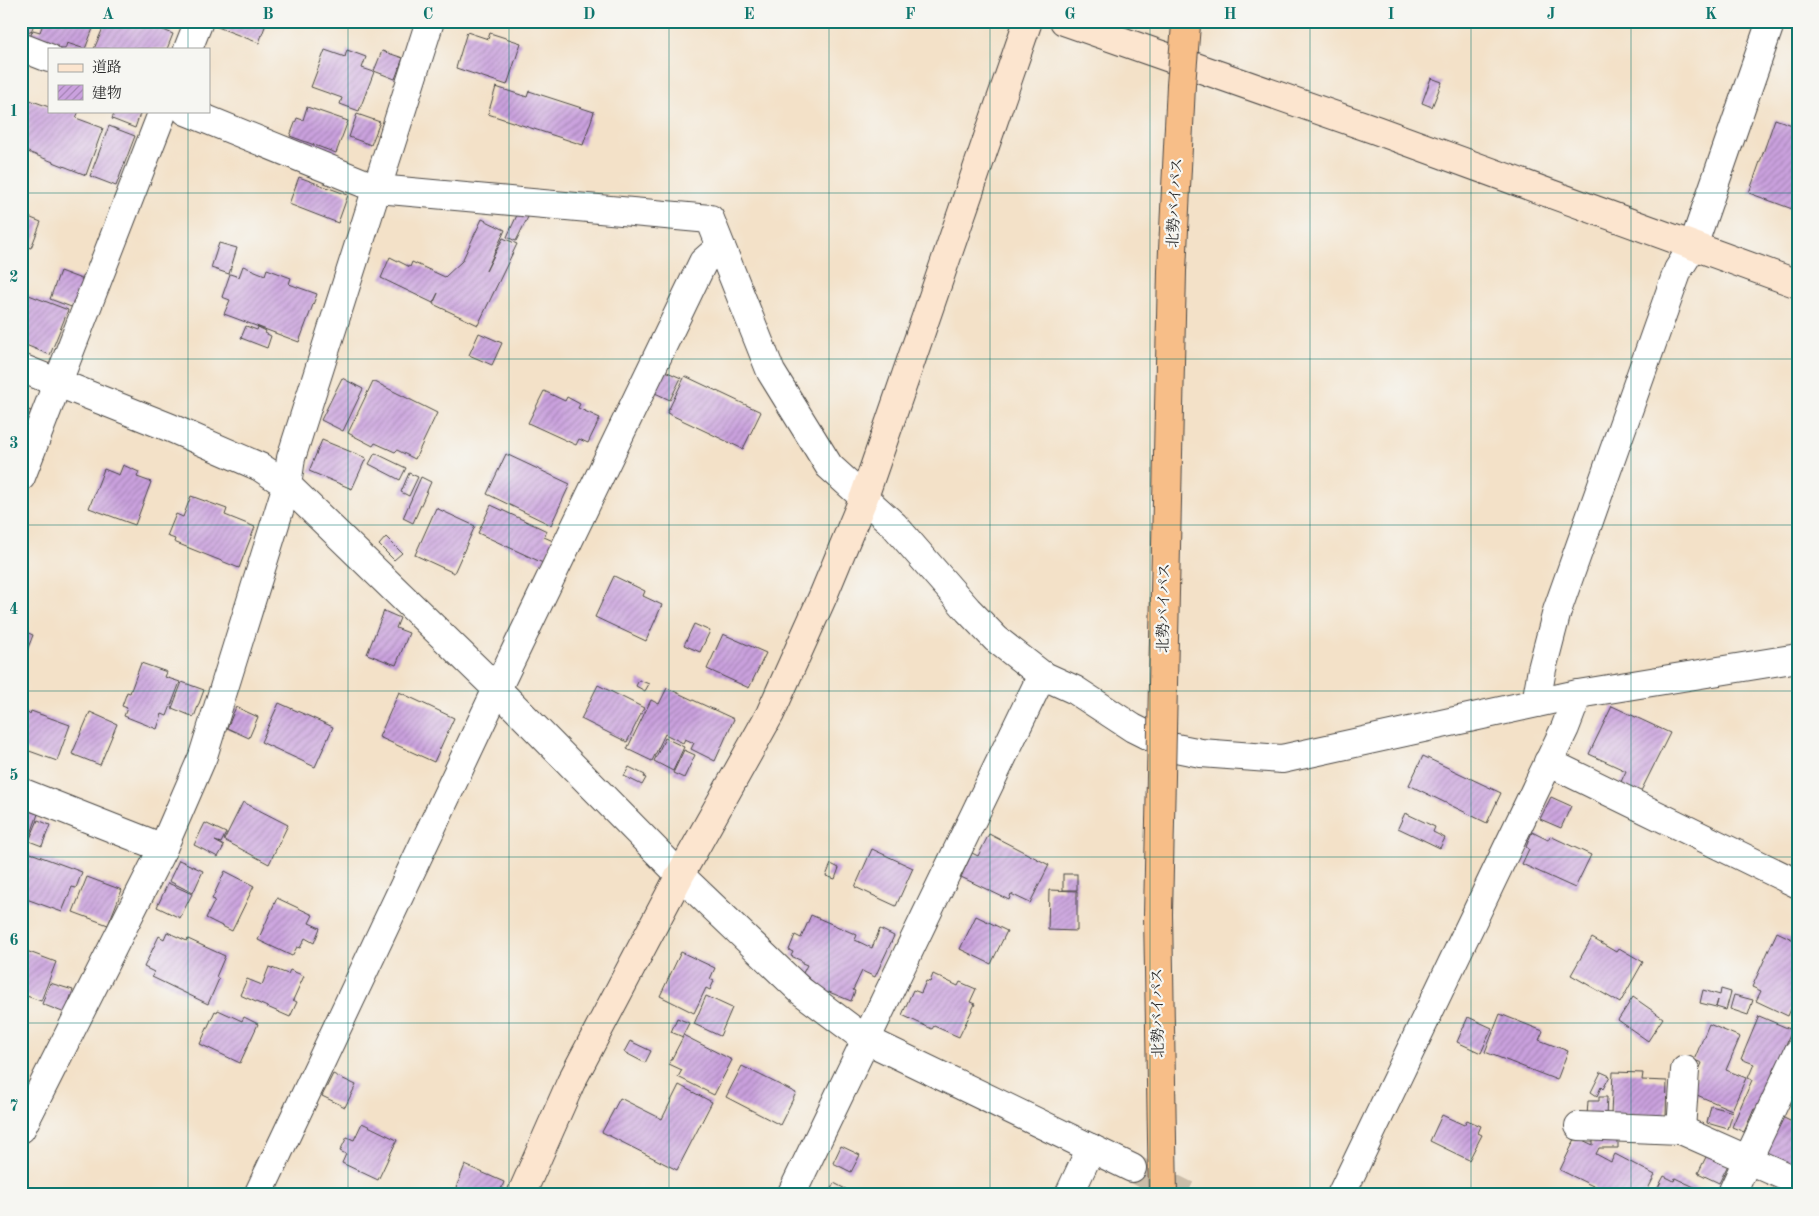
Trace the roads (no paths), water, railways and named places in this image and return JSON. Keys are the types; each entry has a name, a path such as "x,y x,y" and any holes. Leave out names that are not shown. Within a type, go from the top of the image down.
{"highway":[{"name":"北勢バイパス","path":"1163,1195 1158,914 1172,271 1186,23"}],"street":[{"path":"188,48 199,21"},
{"path":"21,1129 163,848 203,756 287,485 291,458 430,21"},
{"path":"521,1195 571,1082 680,875 770,714 823,596 864,497 1028,21"},
{"path":"1064,21 1376,130 1798,284"},
{"path":"1536,703 1542,669 1557,611 1678,270 1693,246 1771,21"},
{"path":"21,47 48,58"},
{"path":"21,477 163,112"},
{"path":"188,112 378,189 710,219 771,372 829,466 894,524 968,610 996,638 1042,675 1075,690 1133,728 1171,747 1201,753 1282,759 1578,694 1798,658"},
{"path":"258,1195 497,689 703,262 720,247"},
{"path":"21,368 171,428 260,467 287,485 497,689 680,875 801,991 865,1039 1132,1168"},
{"path":"791,1195 1042,675"},
{"path":"1341,1195 1565,728 1578,694"},
{"path":"1548,762 1798,884"},
{"path":"21,792 163,848"},
{"path":"1731,1195 1798,1052"},
{"path":"1681,1130 1685,1070"},
{"path":"1579,1126 1681,1130 1798,1182"},
{"path":"1069,1195 1091,1148"}],"tunnel":[{"path":"1132,1168 1187,1195"}]}
